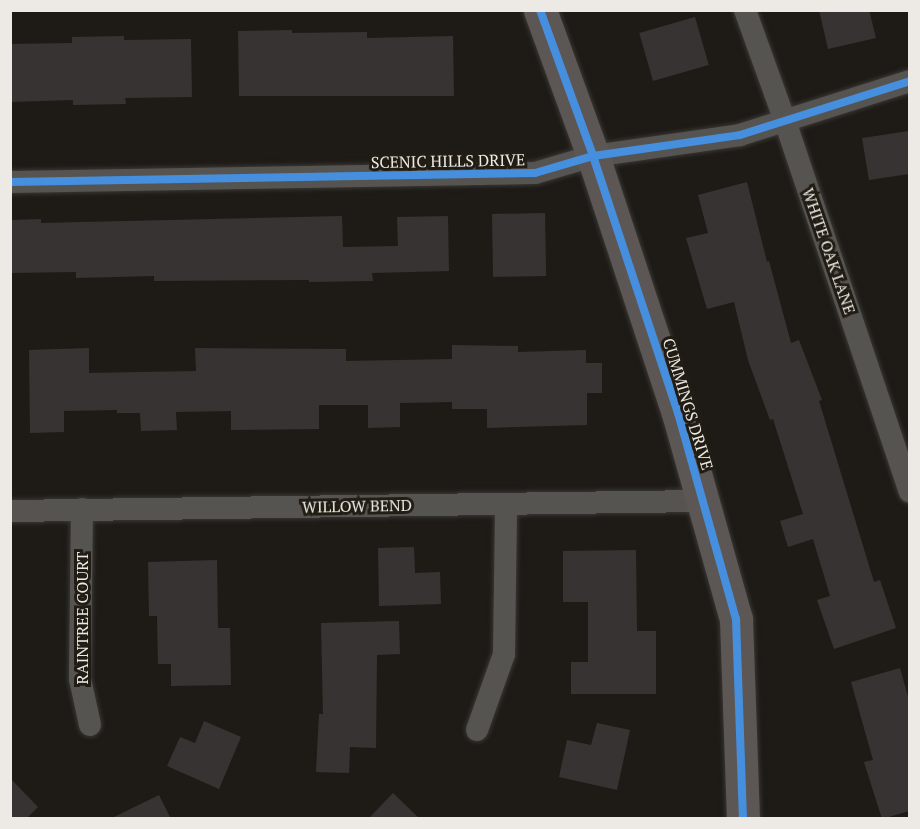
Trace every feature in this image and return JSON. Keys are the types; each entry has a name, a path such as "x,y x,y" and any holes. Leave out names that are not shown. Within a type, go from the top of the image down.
{"street":[{"name":"CUMMINGS DRIVE","path":"540,10 593,156 678,413 736,619 743,819"},
{"name":"WHITE OAK LANE","path":"745,10 785,121 909,492"},
{"name":"SCENIC HILLS DRIVE","path":"10,182 535,173 593,156 740,135 909,81"},
{"name":"WILLOW BEND","path":"10,511 703,501"},
{"path":"477,730 504,654 507,504"},
{"name":"RAINTREE COURT","path":"82,509 80,679 90,725"}],"building":[{"path":"819,10 869,10 876,38 828,49"},
{"path":"695,17 709,65 653,81 639,33"},
{"path":"292,30 292,33 367,32 367,38 453,36 454,96 239,96 238,31"},
{"path":"124,36 124,40 191,39 192,97 125,98 126,104 73,105 73,100 10,102 10,44 72,43 72,37"},
{"path":"909,131 909,174 869,180 862,138"},
{"path":"747,182 791,343 799,340 822,400 819,401 874,582 880,580 896,628 834,649 817,600 830,596 813,539 788,547 780,521 803,514 773,419 770,420 748,360 734,302 707,309 686,238 708,233 698,195"},
{"path":"545,213 546,276 493,277 492,214"},
{"path":"342,216 343,247 398,246 397,217 448,216 449,271 372,273 373,281 309,282 309,280 154,281 154,276 76,278 76,272 10,273 10,220 41,219 41,223"},
{"path":"452,345 518,346 518,352 586,350 586,363 602,363 602,393 587,393 587,425 487,428 487,409 452,409 452,402 400,403 400,427 368,428 368,405 319,405 319,429 231,430 231,411 176,412 177,430 141,431 140,413 117,413 117,410 64,411 64,432 30,433 29,350 89,348 89,373 196,371 195,348 346,349 346,361 452,359"},
{"path":"414,547 415,573 440,572 441,604 379,606 378,548"},
{"path":"636,550 637,631 656,631 656,694 571,694 571,662 588,662 588,602 563,602 563,551"},
{"path":"217,560 218,628 230,628 231,685 171,686 171,664 158,664 157,616 149,616 148,562"},
{"path":"399,621 400,654 377,655 376,748 350,747 349,773 316,772 319,714 323,714 321,623"},
{"path":"900,668 909,700 909,811 882,819 864,762 873,760 851,682"},
{"path":"204,721 241,737 219,789 167,766 180,737 195,743"},
{"path":"597,723 630,730 617,790 559,777 567,740 591,745"},
{"path":"10,778 38,807 26,819 10,819"},
{"path":"393,793 420,819 368,819"},
{"path":"159,795 171,819 110,819"}],"cycle path":[{"path":"540,10 593,156 678,413 736,619 743,818"},
{"path":"10,182 535,173 593,156 740,135 910,81"}]}
